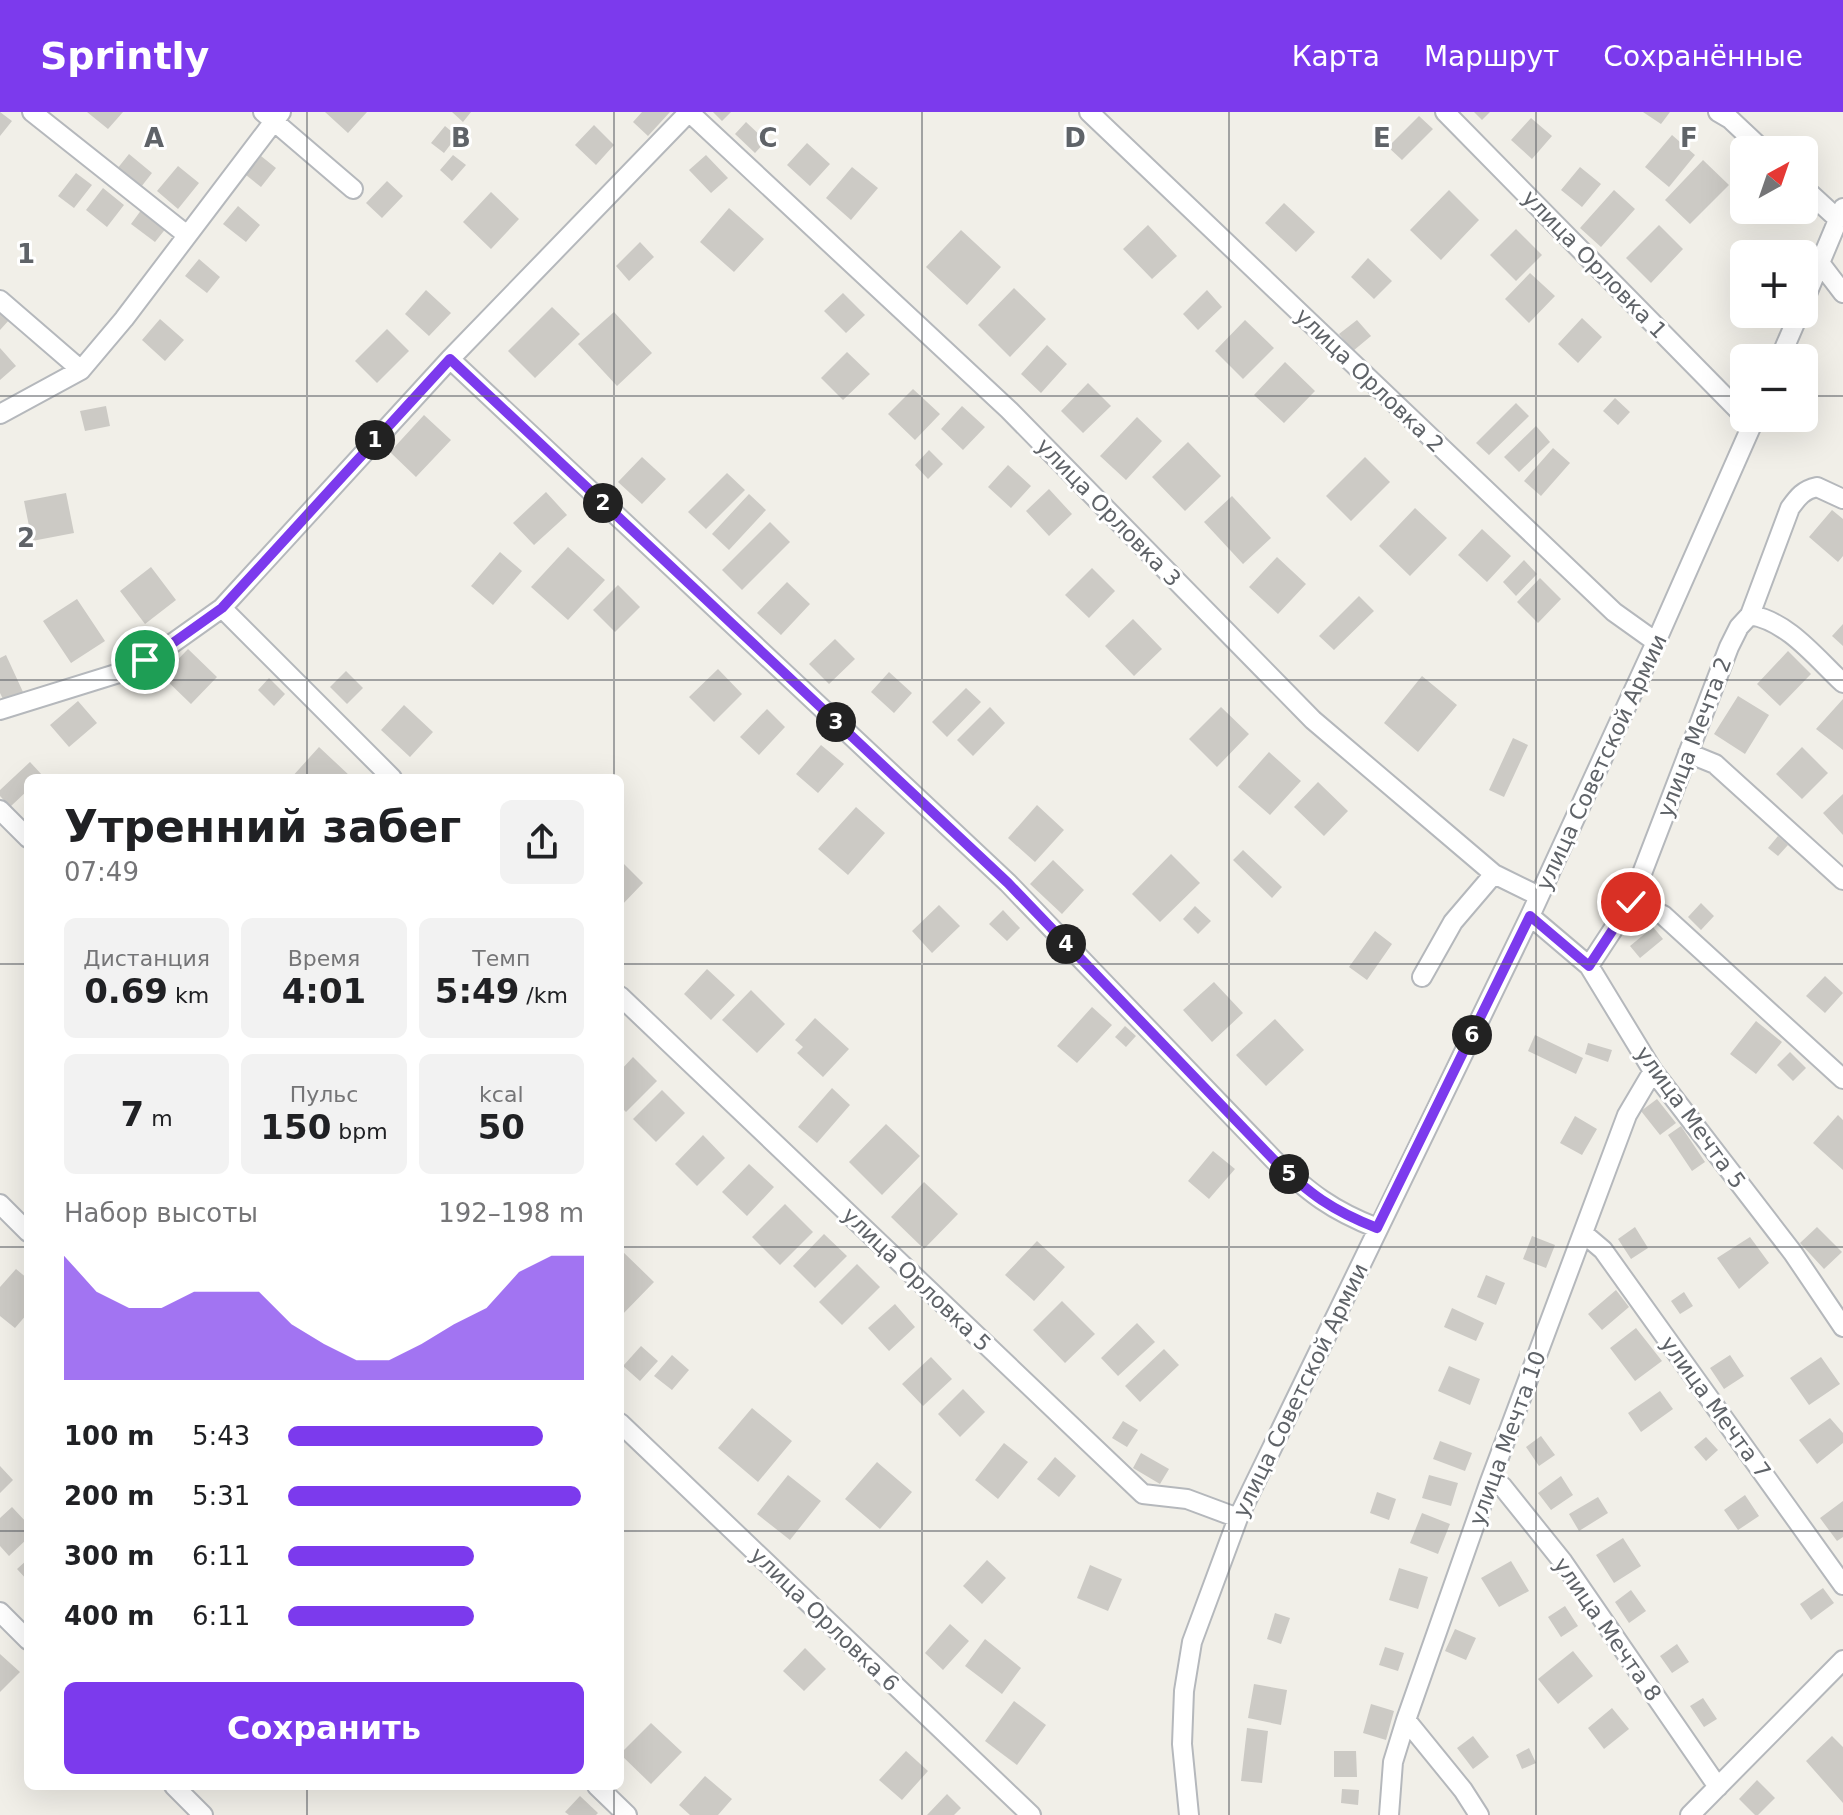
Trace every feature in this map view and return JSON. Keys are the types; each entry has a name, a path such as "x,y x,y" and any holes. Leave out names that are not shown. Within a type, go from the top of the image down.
{"street":[{"path":"32,112 187,235"},
{"path":"0,710 119,673 163,650 222,608 450,359 689,112"},
{"name":"улица Орловка 3","path":"689,112 1009,410 1313,720 1494,874 1539,896"},
{"name":"улица Орловка 2","path":"1089,112 1614,612 1656,642"},
{"name":"улица Орловка 1","path":"1445,112 1730,400"},
{"path":"1718,112 1748,136"},
{"path":"0,414 81,370 187,235 272,115 353,189"},
{"path":"1818,198 1840,213 1818,268"},
{"path":"1820,263 1843,293"},
{"path":"0,300 81,370"},
{"path":"450,359 1008,883 1274,1160 1315,1198 1345,1216 1377,1228"},
{"name":"улица Советской Армии","path":"1189,1815 1182,1744 1184,1691 1192,1642 1238,1518 1530,916 1656,642 1744,432"},
{"name":"улица Мечта 2","path":"1589,966 1631,902 1729,647 1739,627 1750,615 1790,508 1805,489 1817,487 1843,499"},
{"path":"222,608 388,774"},
{"path":"1750,615 1765,617 1780,625 1843,683"},
{"path":"1688,753 1715,764 1843,880"},
{"path":"0,810 24,834"},
{"path":"1422,977 1453,922 1494,874"},
{"path":"1631,902 1663,915 1843,1079"},
{"name":"улица Мечта 5","path":"1530,916 1589,966 1653,1071 1793,1253 1843,1327"},
{"name":"улица Орловка 5","path":"624,1000 1143,1494 1187,1499 1238,1518"},
{"name":"улица Мечта 10","path":"1389,1815 1393,1762 1489,1484 1627,1115 1653,1071"},
{"path":"0,1204 24,1228"},
{"name":"улица Мечта 7","path":"1583,1233 1603,1250 1843,1585"},
{"name":"улица Орловка 6","path":"624,1427 1031,1815"},
{"name":"улица Мечта 8","path":"1489,1484 1502,1486 1563,1562 1718,1787"},
{"path":"0,1612 24,1636"},
{"path":"1690,1815 1843,1660"},
{"path":"1406,1720 1463,1790 1479,1815"},
{"path":"178,1790 203,1815"},
{"path":"601,1790 627,1815"}],"building":[{"path":"0,112 12,121 0,136"},
{"path":"87,112 123,112 108,129"},
{"path":"325,112 367,112 348,133"},
{"path":"452,112 471,112 463,122"},
{"path":"642,112 670,112 648,136 633,122"},
{"path":"713,112 731,112 722,121"},
{"path":"1474,112 1490,112 1482,120"},
{"path":"1643,112 1670,112 1661,124"},
{"path":"1419,116 1433,129 1402,160 1388,147"},
{"path":"1531,118 1552,136 1532,159 1511,140"},
{"path":"746,122 766,141 755,153 735,134"},
{"path":"594,125 614,145 596,165 575,145"},
{"path":"445,126 457,136 444,153 431,143"},
{"path":"1672,135 1695,155 1669,187 1645,167"},
{"path":"807,143 830,164 810,186 787,165"},
{"path":"129,154 152,173 141,187 117,169"},
{"path":"453,155 466,165 452,181 440,170"},
{"path":"706,155 728,178 711,193 689,170"},
{"path":"261,156 276,168 261,187 246,175"},
{"path":"1703,160 1729,185 1690,224 1665,200"},
{"path":"178,166 199,183 178,209 157,191"},
{"path":"852,167 878,188 851,220 826,198"},
{"path":"1580,167 1601,184 1582,207 1561,190"},
{"path":"76,173 92,185 74,208 58,196"},
{"path":"387,181 403,196 382,218 366,203"},
{"path":"103,188 124,205 107,227 86,210"},
{"path":"1449,190 1479,220 1441,260 1410,230"},
{"path":"1614,190 1635,209 1601,247 1580,228"},
{"path":"491,192 519,219 491,249 463,222"},
{"path":"1284,203 1315,232 1296,252 1265,223"},
{"path":"238,206 260,225 246,242 223,224"},
{"path":"729,208 764,239 734,272 700,242"},
{"path":"142,209 167,227 155,242 131,224"},
{"path":"1148,225 1177,256 1152,279 1123,249"},
{"path":"1659,225 1683,249 1651,283 1626,258"},
{"path":"1516,229 1542,255 1516,281 1490,255"},
{"path":"961,230 1001,267 967,305 926,267"},
{"path":"640,242 654,257 629,281 616,266"},
{"path":"1368,258 1392,281 1374,299 1351,277"},
{"path":"199,259 220,277 207,293 185,276"},
{"path":"1530,273 1555,296 1529,323 1505,299"},
{"path":"1014,288 1046,319 1010,357 978,325"},
{"path":"426,290 451,313 429,336 405,314"},
{"path":"1207,290 1222,307 1198,330 1183,314"},
{"path":"843,293 865,315 846,333 824,311"},
{"path":"552,307 580,334 535,378 508,351"},
{"path":"0,309 10,319 0,330"},
{"path":"614,312 652,353 617,386 578,344"},
{"path":"1582,318 1602,337 1578,363 1558,344"},
{"path":"160,319 184,340 165,361 142,340"},
{"path":"1245,320 1274,348 1243,379 1215,351"},
{"path":"1357,320 1371,336 1353,351 1339,334"},
{"path":"387,329 409,351 377,383 355,361"},
{"path":"1047,345 1067,364 1041,393 1021,374"},
{"path":"0,348 16,366 0,380"},
{"path":"847,352 870,374 843,400 821,378"},
{"path":"1285,362 1315,391 1284,423 1254,395"},
{"path":"1088,383 1111,406 1083,433 1061,411"},
{"path":"913,389 940,414 915,440 888,414"},
{"path":"1615,398 1630,412 1618,425 1603,411"},
{"path":"1516,403 1529,416 1489,455 1476,443"},
{"path":"106,406 110,426 85,431 80,411"},
{"path":"962,406 985,427 963,450 941,429"},
{"path":"424,415 451,440 416,477 390,452"},
{"path":"1137,417 1162,441 1126,480 1100,456"},
{"path":"1536,426 1550,442 1519,472 1504,457"},
{"path":"1188,442 1221,476 1185,511 1152,477"},
{"path":"1553,448 1570,463 1541,496 1524,481"},
{"path":"929,450 943,464 928,479 915,465"},
{"path":"642,457 666,479 642,504 618,482"},
{"path":"1365,457 1390,482 1351,521 1326,496"},
{"path":"1008,465 1031,486 1011,508 988,487"},
{"path":"727,473 745,490 706,529 688,512"},
{"path":"1049,489 1072,514 1049,536 1026,511"},
{"path":"546,492 567,515 534,545 513,523"},
{"path":"66,493 74,533 32,541 24,501"},
{"path":"749,494 766,510 729,550 712,534"},
{"path":"1232,496 1271,538 1243,564 1204,522"},
{"path":"1415,508 1447,538 1410,576 1379,546"},
{"path":"1832,510 1843,519 1843,556 1838,562 1809,537"},
{"path":"770,522 790,542 742,590 722,570"},
{"path":"1482,529 1511,556 1487,582 1458,555"},
{"path":"568,547 605,580 568,620 531,587"},
{"path":"500,552 522,571 493,605 471,586"},
{"path":"1277,557 1306,584 1278,614 1249,587"},
{"path":"1524,560 1537,574 1516,596 1503,582"},
{"path":"151,567 176,600 145,624 120,591"},
{"path":"1092,568 1115,591 1089,618 1065,595"},
{"path":"1540,578 1561,599 1538,623 1517,602"},
{"path":"787,582 810,604 781,635 757,613"},
{"path":"618,585 640,607 615,632 593,610"},
{"path":"1359,596 1374,611 1334,650 1319,636"},
{"path":"77,599 105,641 71,663 43,621"},
{"path":"1133,619 1162,649 1134,676 1105,646"},
{"path":"1843,624 1843,646 1832,636"},
{"path":"835,639 855,659 829,684 809,664"},
{"path":"188,649 217,677 191,704 162,676"},
{"path":"1788,651 1811,674 1780,706 1757,684"},
{"path":"6,655 23,692 4,701 0,693 0,658"},
{"path":"718,669 742,694 714,722 689,697"},
{"path":"346,671 363,688 347,704 330,687"},
{"path":"889,672 912,693 894,713 871,692"},
{"path":"1422,676 1457,705 1418,752 1384,723"},
{"path":"269,678 285,694 274,706 258,690"},
{"path":"966,688 981,702 947,737 932,722"},
{"path":"1738,696 1769,715 1745,754 1714,734"},
{"path":"1843,699 1843,750 1816,729"},
{"path":"78,701 97,723 69,747 50,725"},
{"path":"404,705 433,732 410,757 381,730"},
{"path":"990,707 1005,723 973,756 957,740"},
{"path":"1221,707 1249,734 1217,767 1189,739"},
{"path":"767,709 785,727 759,755 740,737"},
{"path":"1513,738 1528,745 1504,797 1489,790"},
{"path":"821,745 844,764 818,793 796,774"},
{"path":"319,747 348,774 295,774"},
{"path":"1802,747 1828,773 1802,799 1776,774"},
{"path":"1269,752 1301,781 1270,815 1238,787"},
{"path":"30,762 41,774 24,774 24,794 10,807 0,796 0,790"},
{"path":"1318,782 1348,811 1324,836 1294,807"},
{"path":"1843,794 1843,835 1823,813"},
{"path":"1037,805 1064,830 1035,862 1008,838"},
{"path":"856,807 885,833 848,875 818,849"},
{"path":"1778,836 1788,845 1778,856 1768,848"},
{"path":"1243,850 1282,887 1272,898 1233,860"},
{"path":"1171,854 1200,883 1160,922 1132,894"},
{"path":"1053,860 1084,890 1062,914 1030,884"},
{"path":"624,864 643,883 624,903"},
{"path":"1701,903 1714,916 1701,930 1688,917"},
{"path":"939,905 960,926 932,953 912,931"},
{"path":"1195,906 1211,921 1198,934 1183,919"},
{"path":"1003,910 1020,928 1007,941 989,924"},
{"path":"1653,927 1663,939 1640,958 1630,946"},
{"path":"1375,931 1392,944 1367,980 1349,967"},
{"path":"707,969 735,995 711,1020 684,994"},
{"path":"1825,976 1843,993 1825,1013 1806,996"},
{"path":"1214,982 1243,1013 1212,1042 1183,1010"},
{"path":"751,990 785,1024 757,1053 722,1020"},
{"path":"1092,1007 1112,1025 1077,1063 1057,1046"},
{"path":"815,1018 849,1049 823,1077 797,1053 803,1047 795,1040"},
{"path":"1275,1019 1304,1050 1266,1086 1236,1055"},
{"path":"1756,1021 1782,1042 1756,1074 1730,1054"},
{"path":"1125,1026 1136,1036 1126,1047 1115,1037"},
{"path":"1535,1035 1583,1058 1576,1074 1528,1051"},
{"path":"1588,1043 1612,1050 1608,1062 1585,1054"},
{"path":"1790,1052 1806,1068 1793,1081 1777,1065"},
{"path":"633,1057 657,1081 626,1112 624,1110 624,1067"},
{"path":"832,1088 850,1105 817,1143 798,1127"},
{"path":"662,1090 685,1113 656,1142 633,1119"},
{"path":"1657,1099 1676,1123 1660,1135 1641,1111"},
{"path":"1838,1115 1843,1120 1843,1170 1813,1143"},
{"path":"1575,1116 1597,1129 1582,1155 1560,1143"},
{"path":"886,1124 920,1156 882,1195 849,1162"},
{"path":"1681,1126 1705,1162 1692,1171 1668,1135"},
{"path":"703,1135 725,1158 697,1186 675,1164"},
{"path":"1213,1151 1235,1169 1209,1199 1188,1181"},
{"path":"749,1164 774,1187 747,1216 722,1192"},
{"path":"924,1182 958,1214 924,1249 891,1217"},
{"path":"785,1204 813,1232 780,1265 752,1237"},
{"path":"1635,1227 1648,1248 1631,1259 1618,1239"},
{"path":"1817,1227 1842,1252 1824,1269 1800,1243"},
{"path":"824,1234 847,1256 815,1288 793,1266"},
{"path":"1532,1236 1555,1245 1546,1268 1523,1259"},
{"path":"1750,1237 1769,1263 1739,1289 1717,1258"},
{"path":"1037,1241 1065,1267 1034,1301 1005,1275"},
{"path":"624,1253 654,1282 624,1313"},
{"path":"857,1264 880,1287 842,1325 819,1302"},
{"path":"16,1269 24,1276 24,1318 15,1328 0,1316 0,1287"},
{"path":"1486,1275 1505,1283 1496,1305 1477,1297"},
{"path":"1616,1290 1629,1307 1602,1330 1588,1314"},
{"path":"1684,1292 1693,1306 1680,1314 1671,1301"},
{"path":"1062,1301 1095,1334 1065,1363 1033,1330"},
{"path":"895,1304 915,1327 889,1351 868,1328"},
{"path":"1452,1308 1484,1323 1476,1341 1444,1327"},
{"path":"1137,1323 1155,1342 1118,1376 1101,1358"},
{"path":"1636,1328 1662,1361 1635,1381 1610,1348"},
{"path":"641,1346 658,1361 640,1381 624,1365"},
{"path":"1164,1349 1179,1365 1140,1402 1125,1386"},
{"path":"672,1355 689,1370 672,1390 654,1376"},
{"path":"1730,1355 1744,1376 1724,1389 1710,1368"},
{"path":"931,1357 952,1379 923,1406 902,1384"},
{"path":"1821,1357 1840,1384 1809,1405 1790,1378"},
{"path":"1449,1366 1480,1379 1470,1405 1438,1391"},
{"path":"963,1389 985,1412 960,1437 938,1414"},
{"path":"1660,1391 1673,1409 1641,1432 1628,1413"},
{"path":"752,1408 792,1441 758,1482 718,1448"},
{"path":"1830,1418 1843,1433 1843,1443 1817,1464 1799,1440"},
{"path":"1123,1421 1138,1430 1127,1447 1112,1438"},
{"path":"1541,1436 1555,1455 1539,1466 1526,1447"},
{"path":"1706,1437 1718,1450 1706,1461 1694,1447"},
{"path":"1440,1441 1472,1453 1465,1471 1433,1459"},
{"path":"1004,1443 1028,1462 998,1499 975,1480"},
{"path":"1141,1453 1169,1469 1160,1484 1133,1468"},
{"path":"1055,1457 1076,1476 1059,1497 1037,1479"},
{"path":"877,1462 912,1492 880,1529 845,1499"},
{"path":"0,1466 13,1480 0,1493"},
{"path":"788,1475 821,1501 790,1540 757,1514"},
{"path":"1429,1475 1458,1483 1451,1506 1422,1498"},
{"path":"1561,1476 1573,1495 1551,1510 1538,1493"},
{"path":"1377,1492 1396,1499 1389,1520 1370,1513"},
{"path":"1745,1495 1759,1516 1738,1530 1724,1510"},
{"path":"1598,1497 1608,1513 1579,1531 1569,1514"},
{"path":"1843,1501 1843,1537 1837,1541 1820,1518"},
{"path":"12,1507 24,1520 24,1542 9,1556 0,1546 0,1518"},
{"path":"1422,1513 1450,1524 1438,1554 1410,1543"},
{"path":"1623,1538 1641,1566 1614,1583 1596,1555"},
{"path":"987,1560 1006,1578 982,1604 963,1586"},
{"path":"1511,1561 1529,1591 1499,1607 1481,1578"},
{"path":"24,1563 24,1577 17,1569"},
{"path":"1090,1565 1122,1579 1108,1611 1077,1598"},
{"path":"1399,1568 1428,1577 1418,1609 1389,1600"},
{"path":"1823,1588 1834,1603 1811,1620 1800,1604"},
{"path":"1631,1590 1646,1611 1629,1623 1615,1602"},
{"path":"1565,1606 1578,1626 1561,1637 1548,1617"},
{"path":"1275,1613 1290,1618 1281,1644 1267,1639"},
{"path":"950,1624 969,1641 943,1670 925,1653"},
{"path":"1455,1629 1476,1638 1466,1660 1445,1651"},
{"path":"985,1639 1021,1668 1002,1694 965,1666"},
{"path":"1677,1644 1689,1662 1672,1673 1660,1656"},
{"path":"1385,1647 1404,1653 1398,1671 1379,1665"},
{"path":"805,1648 826,1669 804,1691 783,1671"},
{"path":"1573,1651 1593,1676 1558,1704 1538,1679"},
{"path":"0,1654 20,1672 0,1692"},
{"path":"1254,1684 1287,1690 1281,1725 1248,1718"},
{"path":"1703,1698 1717,1719 1704,1727 1690,1706"},
{"path":"1014,1701 1046,1725 1017,1765 985,1741"},
{"path":"1371,1704 1394,1711 1386,1740 1363,1733"},
{"path":"1612,1708 1629,1729 1604,1749 1588,1728"},
{"path":"651,1723 682,1752 651,1784 624,1758 624,1750"},
{"path":"1247,1728 1268,1731 1262,1783 1241,1781"},
{"path":"1473,1736 1489,1757 1473,1769 1457,1748"},
{"path":"1832,1736 1843,1747 1843,1803 1806,1761"},
{"path":"1529,1748 1536,1763 1522,1769 1516,1755"},
{"path":"906,1751 928,1771 902,1800 879,1780"},
{"path":"1334,1751 1356,1751 1357,1777 1334,1777"},
{"path":"705,1776 732,1799 718,1815 690,1815 679,1805"},
{"path":"1757,1780 1775,1798 1755,1815 1739,1799"},
{"path":"1342,1789 1359,1790 1358,1805 1341,1803"},
{"path":"947,1794 961,1808 954,1815 927,1815"},
{"path":"580,1796 598,1813 596,1815 569,1815 565,1812"}],"route":[{"path":"145,660 222,608 450,359 1008,883 1274,1160 1315,1198 1345,1216 1377,1228 1530,916 1589,966 1631,902"}]}
